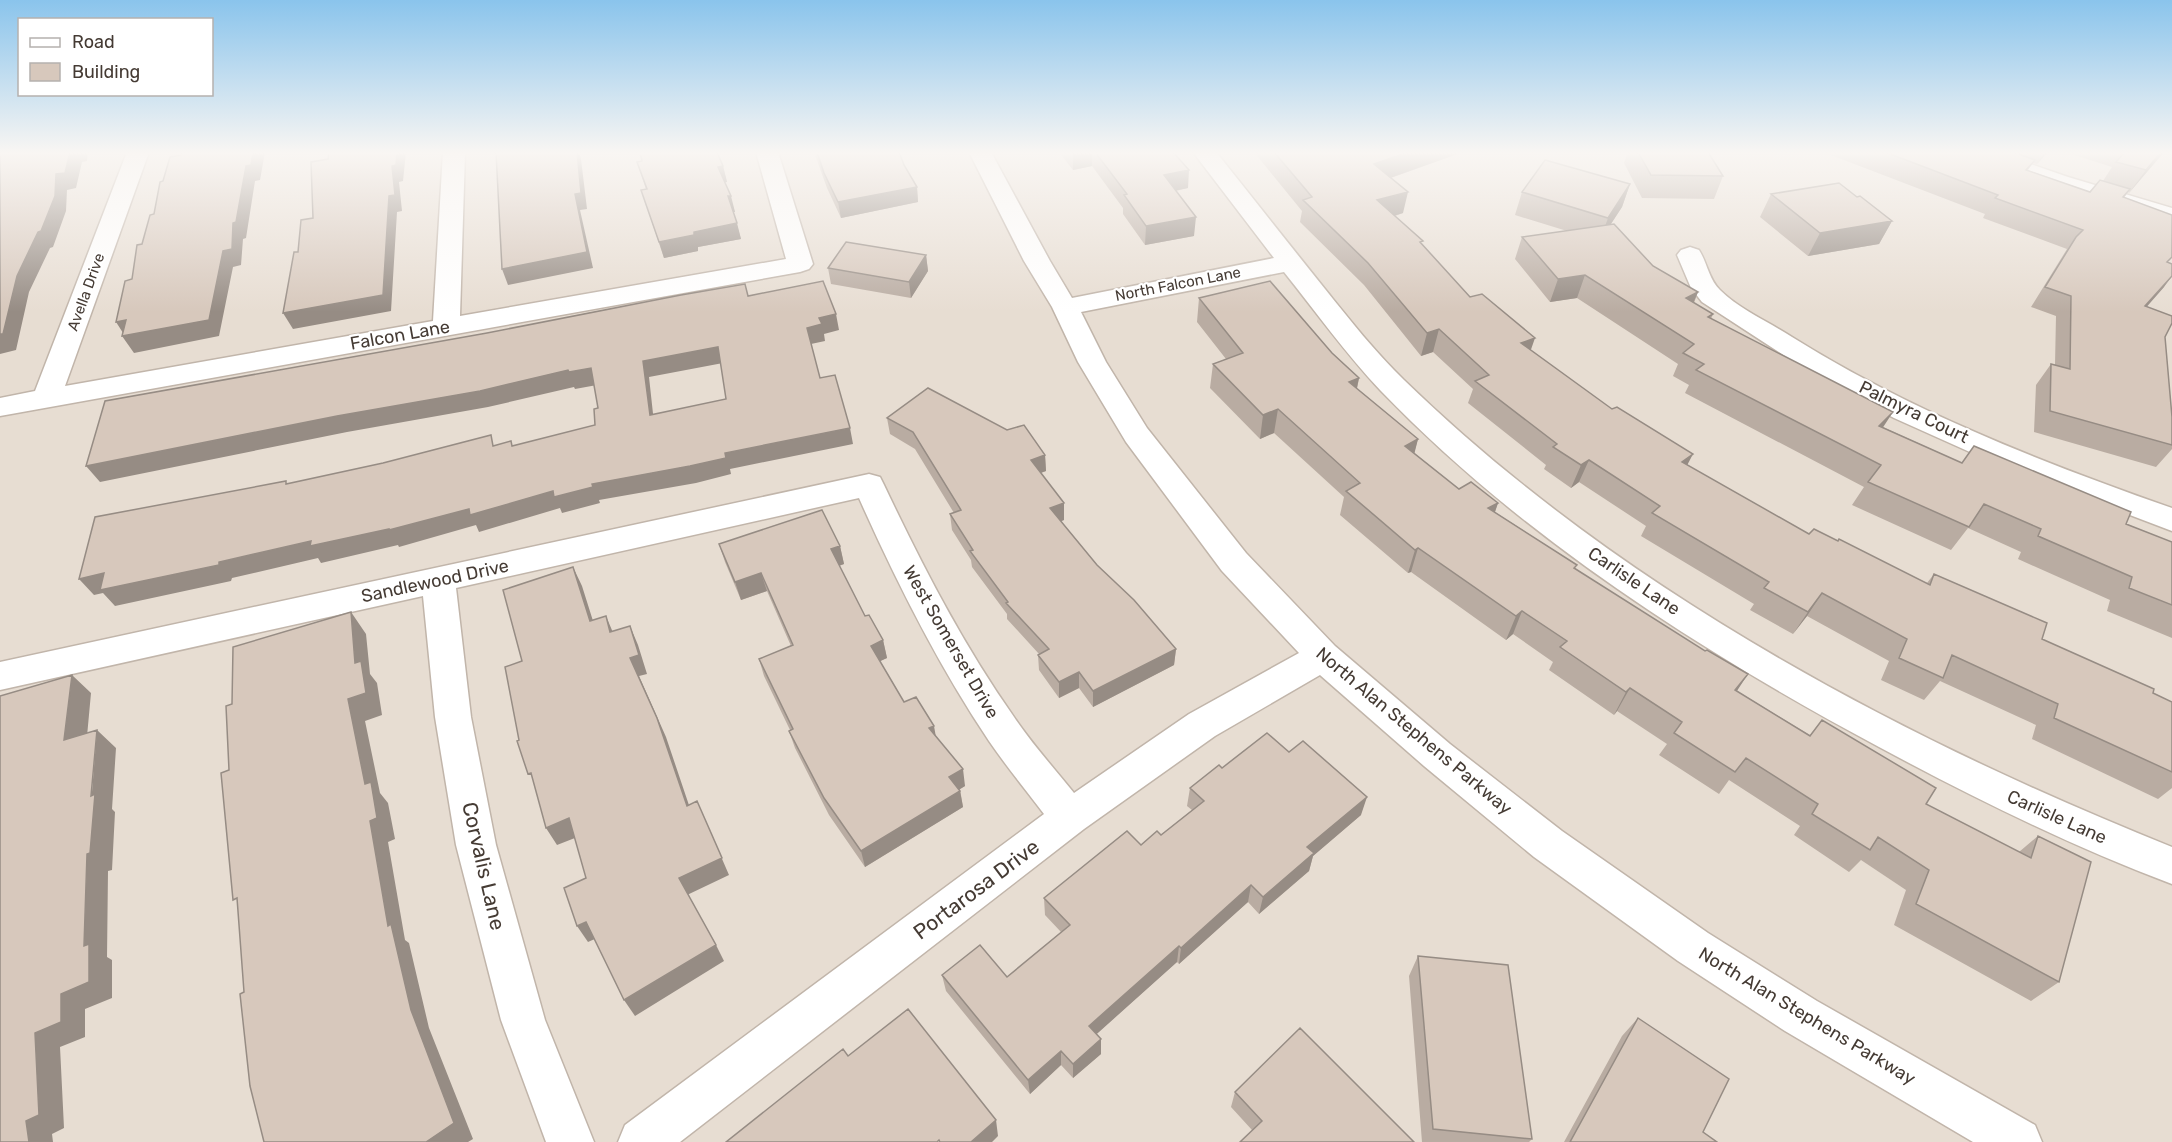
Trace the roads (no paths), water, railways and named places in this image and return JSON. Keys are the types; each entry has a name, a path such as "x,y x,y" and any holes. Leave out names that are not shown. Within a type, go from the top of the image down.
{"street":[{"name":"Avella Drive","path":"46,399 118,205"},
{"path":"446,327 452,205"},
{"name":"Falcon Lane","path":"0,407 800,264 783,205"},
{"name":"North Alan Stephens Parkway","path":"1008,205 1037,261 1065,307 1092,362 1136,435 1234,562 1323,656 1437,755 1539,837 1693,947 1801,1016 2018,1142"},
{"name":"Carlisle Lane","path":"1245,205 1290,263 1391,384 1452,441 1529,506 1625,577 1733,647 1864,722 2022,803 2172,866"},
{"path":"2136,205 2172,216"},
{"name":"Palmyra Court","path":"1690,255 1708,293 1777,340 1882,399 1994,451 2111,499 2172,520"},
{"name":"North Falcon Lane","path":"1065,307 1290,263"},
{"name":"Sandlewood Drive","path":"0,676 869,485"},
{"name":"West Somerset Drive","path":"869,485 903,561 950,648 1002,729 1070,817"},
{"name":"Corvalis Lane","path":"438,580 453,717 476,845 523,1020 570,1142"},
{"name":"Portarosa Drive","path":"642,1142 1070,817 1202,725 1323,656"}]}
